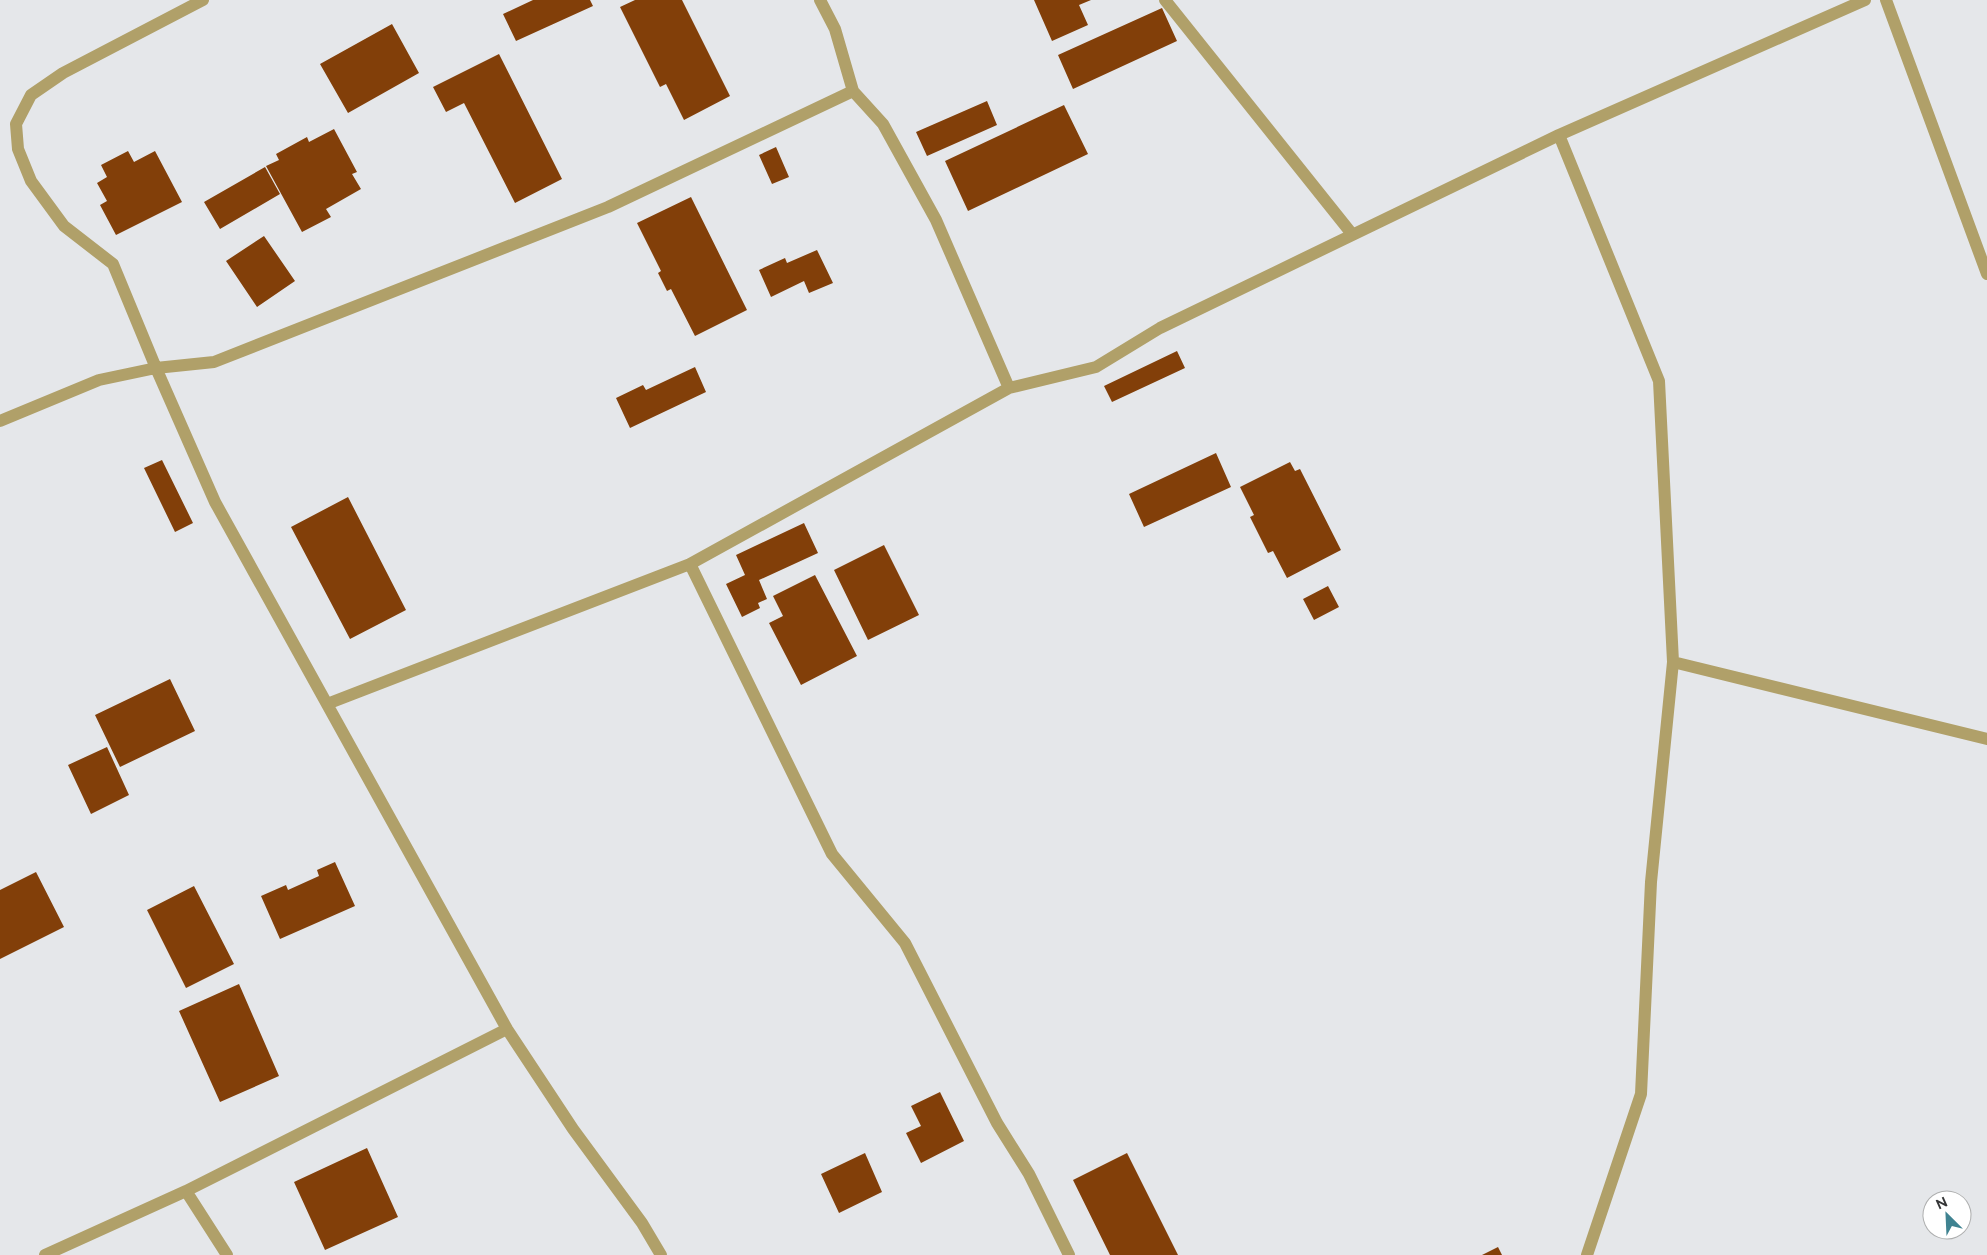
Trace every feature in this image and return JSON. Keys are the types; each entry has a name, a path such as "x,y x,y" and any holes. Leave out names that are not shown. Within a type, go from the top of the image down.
{"street":[{"path":"203,0 63,73 31,95 16,124 18,149 31,181 64,226 114,264 156,368 215,502 507,1029 573,1129 642,1223 661,1255"},
{"path":"820,0 835,29 854,91 883,124 936,220 1008,388"},
{"path":"1165,0 1352,234"},
{"path":"328,704 690,564 1008,388 1096,367 1160,328 1559,135 1865,0"},
{"path":"1886,0 1987,274"},
{"path":"0,421 99,380 156,368 214,362 608,207 854,91"},
{"path":"1559,135 1658,381 1673,662 1651,882 1641,1094 1588,1255"},
{"path":"690,564 832,854 906,943 997,1123 1029,1174 1069,1255"},
{"path":"1673,662 1987,739"},
{"path":"45,1255 186,1191 507,1029"},
{"path":"186,1191 227,1255"}],"building":[{"path":"533,0 590,0 593,6 516,41 503,14"},
{"path":"635,0 682,0 730,96 684,120 666,84 660,87 620,7"},
{"path":"1034,0 1091,0 1079,5 1088,25 1052,41"},
{"path":"1162,8 1177,41 1073,89 1058,55"},
{"path":"392,24 419,73 348,113 320,64"},
{"path":"499,54 562,179 515,203 464,103 446,112 433,87"},
{"path":"987,101 997,125 927,156 916,132"},
{"path":"1064,105 1088,154 968,211 945,161"},
{"path":"334,129 357,172 352,174 361,189 326,209 331,217 302,232 266,166 279,160 276,154 307,137 309,142"},
{"path":"776,147 789,177 772,184 759,155"},
{"path":"128,151 134,162 155,151 182,202 116,235 100,205 107,201 97,183 107,177 101,165"},
{"path":"265,167 280,194 220,229 204,202"},
{"path":"691,197 747,310 695,336 671,289 667,291 658,273 661,271 637,223"},
{"path":"264,236 295,281 257,307 226,261"},
{"path":"817,250 833,283 809,293 804,281 771,297 759,270 785,258 787,263"},
{"path":"1177,351 1185,368 1112,402 1104,386"},
{"path":"695,367 706,392 630,428 616,398 643,385 646,390"},
{"path":"1216,453 1231,487 1144,527 1129,494"},
{"path":"162,460 193,523 175,532 144,468"},
{"path":"1290,462 1295,471 1300,469 1341,550 1287,578 1273,551 1268,553 1250,517 1254,515 1240,487"},
{"path":"348,497 406,610 350,639 291,527"},
{"path":"804,523 818,553 759,580 767,599 758,603 760,608 742,617 726,584 745,575 736,555"},
{"path":"884,545 919,615 868,640 834,570"},
{"path":"815,575 857,656 801,685 769,623 783,616 773,596"},
{"path":"1328,586 1339,607 1314,620 1303,599"},
{"path":"170,679 195,731 120,767 95,715"},
{"path":"107,747 129,795 91,814 68,765"},
{"path":"335,862 355,906 280,939 261,896 286,885 288,890 319,876 317,870"},
{"path":"36,872 64,927 0,959 0,890"},
{"path":"194,886 234,964 186,988 147,910"},
{"path":"239,984 279,1076 220,1102 179,1011"},
{"path":"940,1092 964,1141 921,1163 906,1133 921,1126 911,1106"},
{"path":"367,1148 398,1217 325,1250 294,1182"},
{"path":"865,1153 882,1192 839,1213 821,1174"},
{"path":"1127,1153 1178,1255 1110,1255 1073,1180"},
{"path":"1498,1247 1502,1255 1482,1255"}]}
